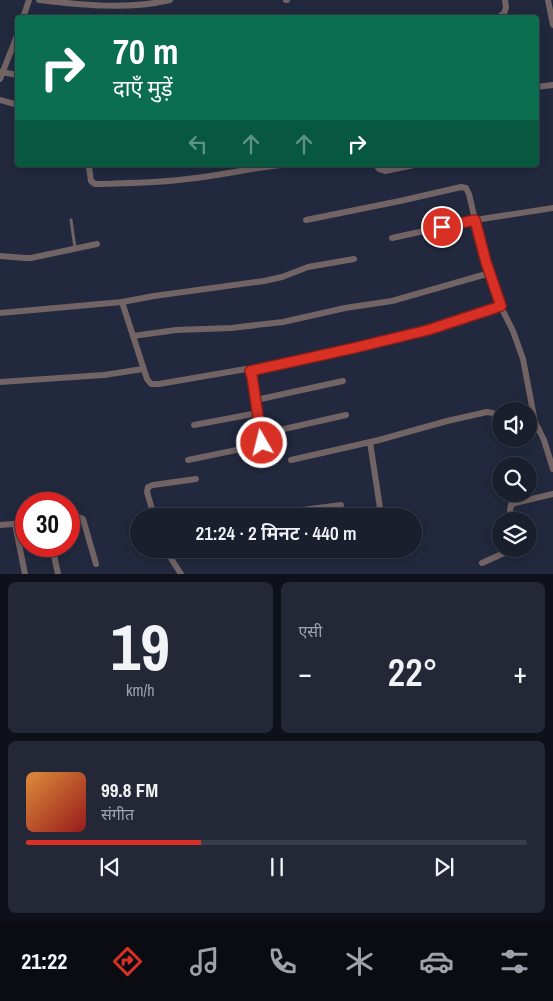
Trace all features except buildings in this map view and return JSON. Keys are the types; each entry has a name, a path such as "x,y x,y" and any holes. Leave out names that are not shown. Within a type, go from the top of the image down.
{"street":[{"path":"24,15 29,0"},
{"path":"39,0 98,6 170,0"},
{"path":"502,15 506,8 504,0"},
{"path":"548,0 553,25"},
{"path":"0,79 15,46"},
{"path":"2,72 15,74"},
{"path":"539,87 553,85"},
{"path":"0,100 15,104"},
{"path":"89,167 91,181 95,184 185,180 263,167"},
{"path":"378,167 385,171 404,167"},
{"path":"306,220 461,187 466,188 490,273 501,306 523,359 535,422 544,440 553,469"},
{"path":"392,238 475,220 553,208"},
{"path":"0,256 31,258 97,244"},
{"path":"0,313 122,302 264,281 308,268 354,259"},
{"path":"133,336 176,330 231,328 283,322 345,308 392,301 490,273"},
{"path":"122,302 148,382 154,384 246,369 250,371 354,348 442,326 501,306"},
{"path":"0,382 104,375 143,369"},
{"path":"188,460 260,446 262,434 250,371"},
{"path":"256,400 343,382"},
{"path":"291,460 370,442 447,421 492,412"},
{"path":"194,425 258,413"},
{"path":"262,434 346,415"},
{"path":"370,442 380,508"},
{"path":"152,508 147,492 148,487 196,479"},
{"path":"510,512 511,505 553,494"},
{"path":"318,508 341,505"},
{"path":"80,518 83,519 96,564"},
{"path":"0,525 15,524"},
{"path":"22,557 25,574"},
{"path":"54,557 58,574"},
{"path":"482,563 495,557"},
{"path":"171,558 181,574"}],"lane":[{"path":"71,220 75,248"}],"route":[{"path":"262,443 250,371 428,330 501,306 486,262 475,220 442,227"}]}
